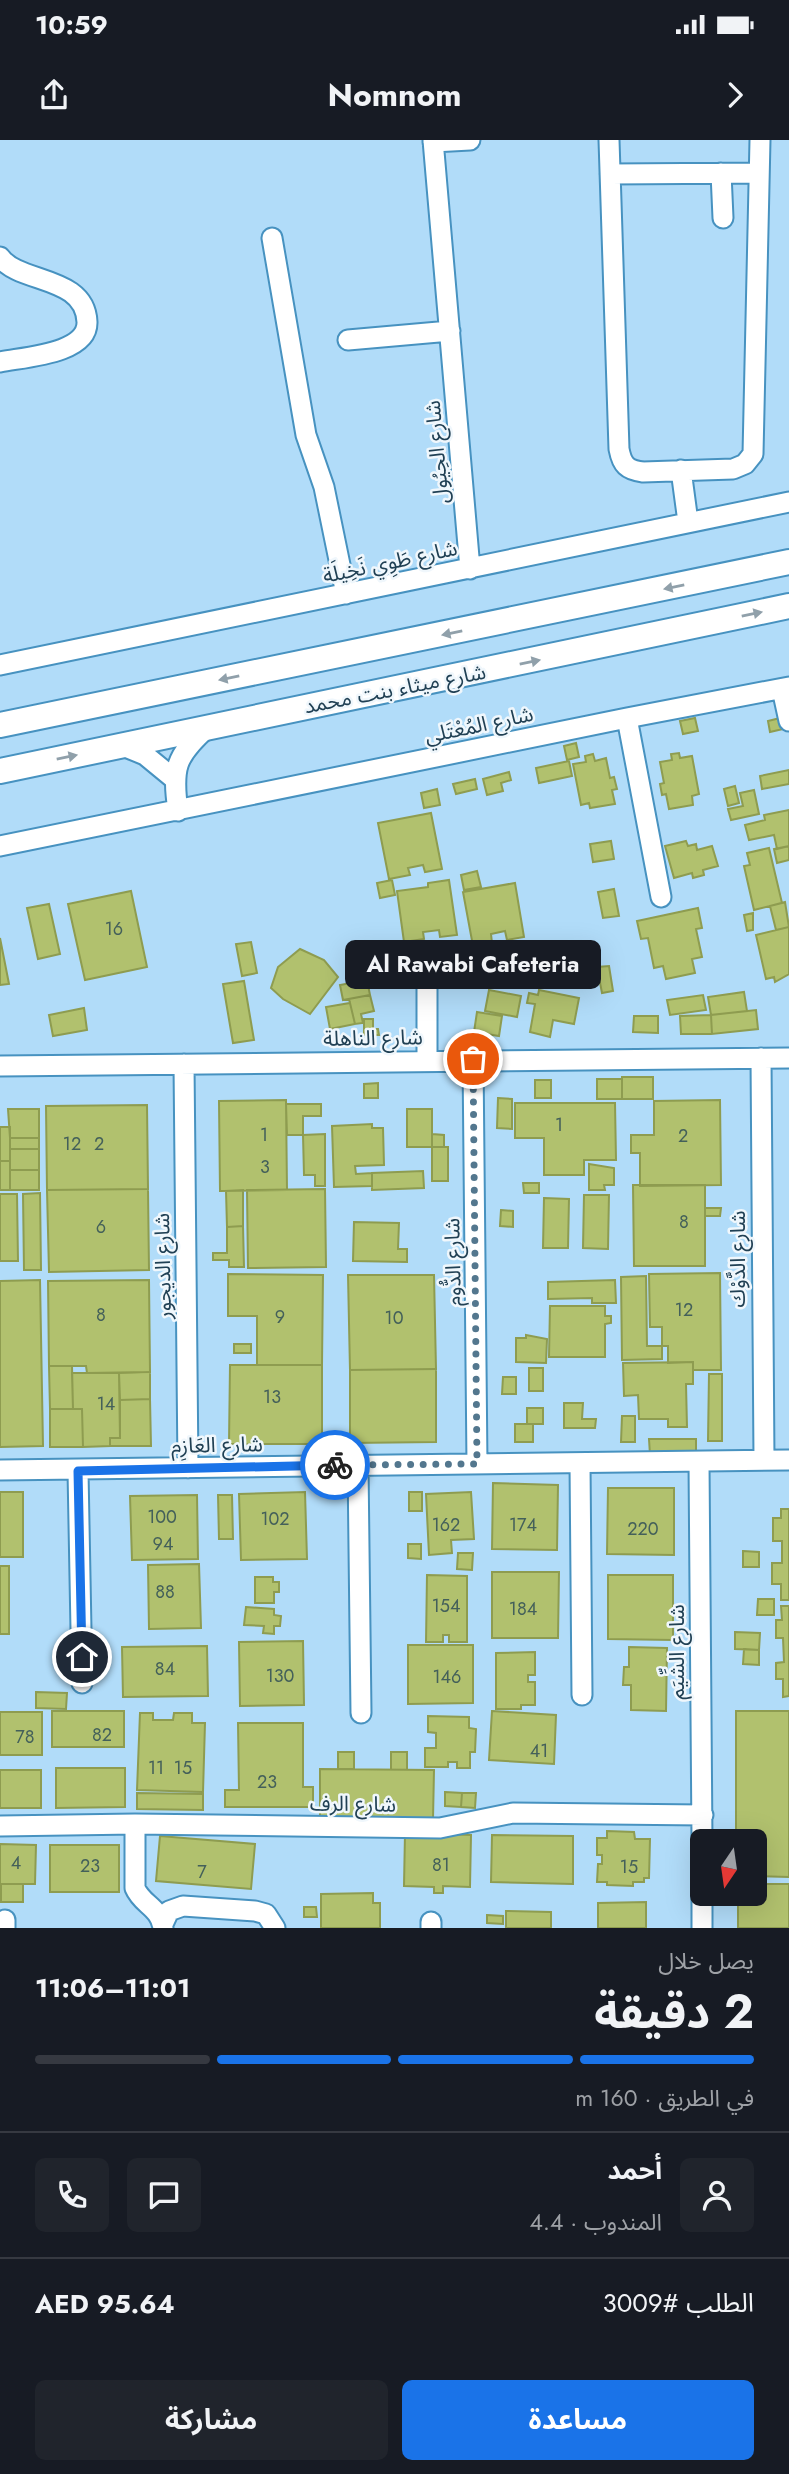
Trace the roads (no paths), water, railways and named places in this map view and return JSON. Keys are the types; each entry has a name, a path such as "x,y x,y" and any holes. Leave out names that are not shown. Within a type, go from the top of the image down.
{"main road":[{"name":"شارع ميثاء بنت محمد","path":"5,720 789,562"},
{"name":"شارع ميثاء بنت محمد","path":"0,771 789,607"}],"street":[{"name":"شارع الحِيُول","path":"470,140 433,141 470,569"},
{"path":"609,140 621,461 631,470 733,469 745,464 753,454 760,140"},
{"path":"721,173 723,218"},
{"path":"610,174 759,173"},
{"path":"272,238 306,435 324,487 346,594"},
{"path":"0,257 15,271 42,277 60,285 78,302 87,324 83,337 72,346 0,362"},
{"path":"348,340 450,331"},
{"path":"687,470 694,520"},
{"name":"شارع طَوِي نَخِيلَة","path":"0,665 789,502"},
{"path":"785,688 789,721"},
{"name":"شارع المُعْتَلي","path":"0,846 785,688"},
{"path":"626,718 662,897"},
{"path":"178,811 173,778 183,755 208,727"},
{"path":"123,746 145,755 173,778"},
{"path":"427,979 427,1060"},
{"name":"شارع الدَّوْك","path":"761,1058 764,1460"},
{"name":"شارع الناهلة","path":"0,1066 473,1059 789,1058"},
{"name":"شارع الدُّوم","path":"473,1059 477,1464"},
{"name":"شارع الديجور","path":"184,1063 188,1468"},
{"name":"شارع العَازِم","path":"0,1470 789,1460"},
{"name":"شارع الشِّيَم","path":"699,1462 702,1829"},
{"path":"580,1463 582,1695"},
{"path":"358,1465 361,1713"},
{"path":"78,1471 82,1683"},
{"name":"شارع الرف","path":"0,1826 135,1824 440,1828 513,1813 703,1815"},
{"path":"135,1824 135,1888 140,1897 154,1906 163,1926"},
{"path":"163,1926 169,1911 183,1906 255,1911 266,1914 275,1928"},
{"path":"702,1906 702,1928"}],"place":[{"name":"Al Rawabi Cafeteria","path":"473,1059"}]}
